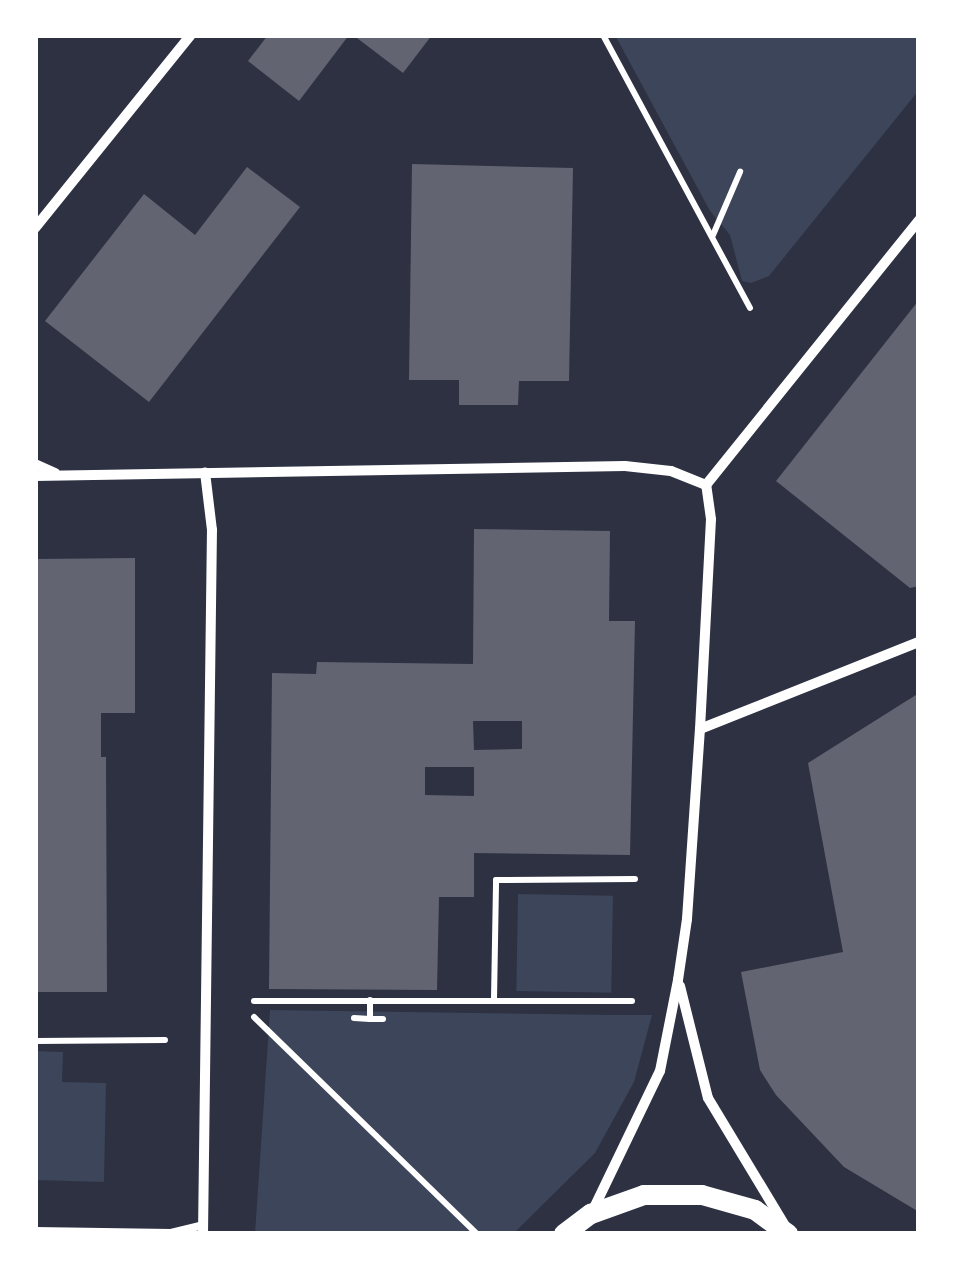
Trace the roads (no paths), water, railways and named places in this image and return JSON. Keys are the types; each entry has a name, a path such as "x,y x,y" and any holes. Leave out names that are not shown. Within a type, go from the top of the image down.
{"main road":[{"path":"564,1234 591,1214 644,1196 702,1194 755,1210 789,1234"}],"street":[{"path":"35,228 191,35"},
{"path":"591,1214 660,1071 678,980 700,729 711,519 706,485 919,220"},
{"path":"35,464 56,474"},
{"path":"35,476 625,466 671,471 706,485"},
{"path":"203,1230 212,530 205,472"},
{"path":"700,729 919,642"},
{"path":"678,980 708,1098 789,1234"}],"lane":[{"path":"35,1231 203,1230"}]}
